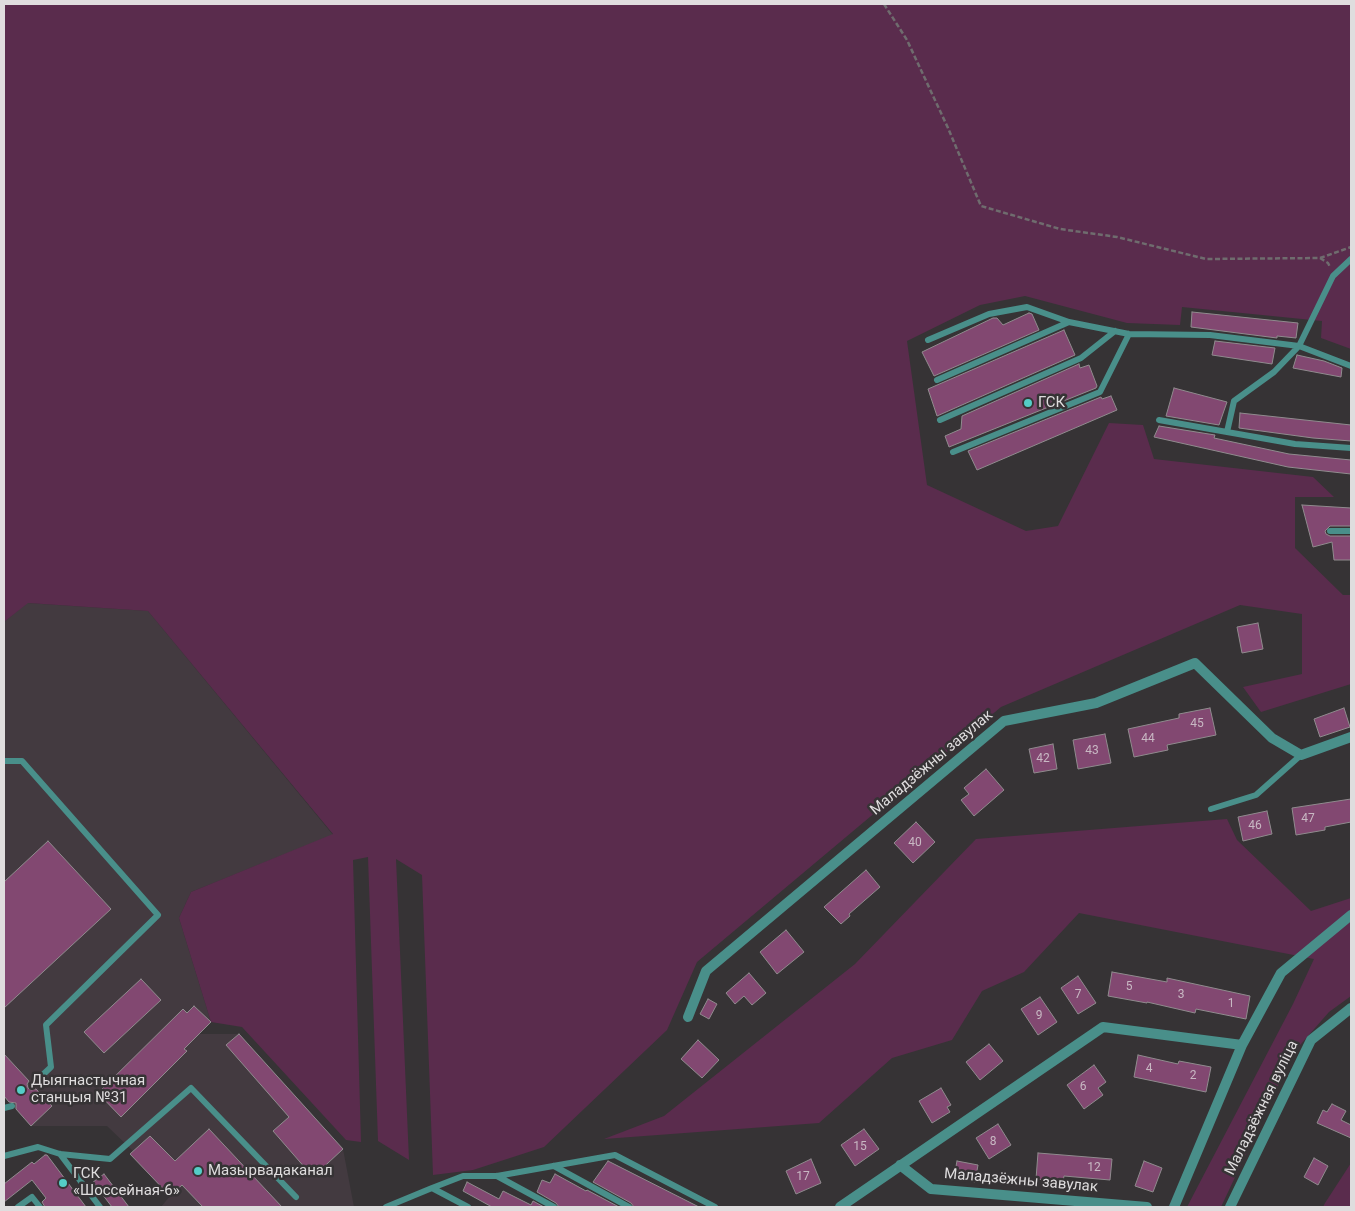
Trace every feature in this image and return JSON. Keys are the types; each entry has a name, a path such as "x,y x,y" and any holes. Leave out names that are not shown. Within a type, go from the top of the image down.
{"street":[{"name":"Маладзёжны завулак","path":"688,1017 706,971 1004,721 1096,703 1195,663 1272,738 1301,755"},
{"path":"1301,755 1351,737"},
{"path":"1174,1207 1242,1045 1282,973 1351,915"},
{"name":"Маладзёжная вуліца","path":"1230,1207 1311,1040 1351,1008"},
{"path":"840,1207 1103,1027 1242,1045"},
{"name":"Маладзёжны завулак","path":"900,1165 931,1188 1147,1207"}],"lane":[{"path":"1227,432 1234,400 1274,372 1299,346 1334,276 1351,259"},
{"path":"928,340 988,314 1027,307 1069,322 1129,334 1210,335 1299,346 1351,366"},
{"path":"937,380 1069,322"},
{"path":"940,420 1081,358 1116,331"},
{"path":"953,452 1100,392 1129,334"},
{"path":"1159,420 1295,444 1351,448"},
{"path":"1330,531 1351,532"},
{"path":"1211,809 1256,796 1301,755"},
{"path":"4,761 22,761 158,915 46,1025 51,1067 32,1085"},
{"path":"4,1156 38,1147 60,1154 110,1159 191,1088 296,1197"},
{"path":"4,1108 12,1106"},
{"path":"60,1154 100,1207"},
{"path":"386,1207 463,1176 497,1176 615,1155 715,1207"},
{"path":"554,1166 629,1207"},
{"path":"497,1176 554,1207"},
{"path":"432,1188 468,1207"},
{"path":"18,1207 32,1197 40,1207"}],"path":[{"path":"884,4 907,40 948,128 981,206 1060,228 1117,237 1206,259 1320,258 1351,247"},
{"path":"1320,258 1328,264 1334,276"}],"shaded area":[{"path":"4,4 1351,4 1351,349 1321,338 1322,321 1182,307 1180,325 1127,323 1025,296 980,305 907,341 927,485 1026,531 1058,526 1109,423 1143,425 1154,459 1313,477 1334,497 1295,497 1295,548 1343,595 1351,595 1351,684 1261,712 1243,687 1302,674 1302,614 1240,605 1001,707 697,962 667,1030 544,1147 473,1170 433,1175 422,875 396,859 409,1160 378,1141 368,857 353,860 361,1142 346,1140 242,1027 211,1022 179,918 191,892 333,834 148,611 28,603 4,622"},
{"path":"27,603 148,611 333,835 191,892 179,918 211,1022 199,1034 239,1034 343,1149 354,1207 161,1207 170,1196 130,1154 133,1151 107,1126 31,1126 4,1096 4,622"},
{"path":"1227,819 1237,840 1311,911 1351,898 1351,996 1329,1012 1294,1052 1221,1207 1187,1207 1293,1004 1314,959 1079,913 1024,972 982,991 952,1040 892,1058 819,1123 604,1139 664,1116 855,964 976,839"},
{"path":"1351,1163 1351,1207 1323,1207 1325,1203"}],"building":[{"path":"1192,312 1298,323 1296,338 1277,336 1277,338 1191,327"},
{"path":"1029,313 1032,314 1039,330 934,376 922,352 993,318 997,318 1003,325"},
{"path":"1064,330 1075,355 937,416 928,389"},
{"path":"1215,341 1275,348 1272,364 1212,355"},
{"path":"1297,355 1324,361 1342,368 1341,377 1293,368"},
{"name":"ГСК","path":"1079,364 1080,368 1089,365 1097,386 1096,388 949,447 945,436 961,429 962,416"},
{"path":"1174,388 1227,402 1219,425 1166,416"},
{"path":"1111,396 1117,410 977,470 968,451 1101,397 1102,399"},
{"path":"1240,413 1351,425 1351,441 1239,428"},
{"path":"1159,426 1215,435 1214,438 1289,454 1351,460 1351,474 1288,467 1154,437"},
{"path":"1302,505 1351,508 1351,526 1330,526 1325,531 1330,536 1351,536 1351,560 1334,560 1332,542 1313,547"},
{"path":"1258,623 1263,649 1242,653 1237,627"},
{"path":"1210,708 1216,735 1167,745 1168,750 1134,757 1128,729 1179,718 1179,714"},
{"path":"1344,708 1350,727 1320,737 1314,719"},
{"path":"1105,734 1111,763 1078,769 1073,740"},
{"path":"1053,744 1057,769 1034,773 1029,749"},
{"path":"986,769 1004,790 974,816 961,800 969,794 964,788"},
{"path":"1351,799 1351,822 1325,827 1325,830 1296,835 1292,808"},
{"path":"1267,811 1272,834 1243,841 1238,817"},
{"path":"916,822 935,842 913,863 894,843"},
{"path":"48,841 111,909 4,1008 4,882"},
{"path":"866,870 880,887 849,914 850,916 841,924 824,907"},
{"path":"786,930 804,952 777,974 760,952"},
{"path":"1112,972 1167,982 1167,978 1250,996 1246,1019 1196,1009 1195,1013 1147,1002 1108,996"},
{"path":"749,973 766,993 752,1005 744,996 735,1004 726,993"},
{"path":"1078,976 1096,1003 1078,1014 1061,988"},
{"path":"141,979 161,1000 104,1053 84,1032"},
{"path":"1040,997 1057,1022 1038,1035 1021,1009"},
{"path":"708,999 717,1004 709,1019 700,1014"},
{"path":"194,1006 211,1022 184,1049 187,1051 121,1117 98,1093 183,1009 187,1013"},
{"path":"239,1034 343,1149 313,1177 273,1131 289,1117 226,1045"},
{"path":"698,1040 719,1060 702,1078 681,1059"},
{"path":"989,1044 1003,1061 980,1080 966,1062"},
{"name":"Дыягнастычная станцыя №31","path":"4,1054 29,1081 27,1084 28,1088 31,1090 36,1089 52,1106 31,1126 16,1109 16,1103 9,1102 4,1096"},
{"path":"1138,1055 1178,1064 1179,1061 1211,1067 1206,1092 1134,1077"},
{"path":"1094,1065 1106,1082 1098,1088 1103,1095 1084,1109 1067,1085"},
{"path":"941,1088 951,1105 947,1107 950,1112 932,1123 919,1101"},
{"path":"1332,1104 1346,1111 1341,1120 1351,1125 1351,1138 1317,1123 1323,1110 1327,1112"},
{"path":"998,1124 1011,1145 989,1159 976,1138"},
{"name":"Мазырвадаканал","path":"209,1129 282,1207 203,1207 182,1185 170,1196 130,1154 150,1136 175,1161"},
{"path":"864,1129 879,1149 855,1166 841,1145"},
{"path":"1038,1153 1112,1159 1110,1180 1064,1176 1063,1182 1036,1179"},
{"path":"47,1155 86,1207 45,1207 42,1202 46,1198 32,1180 4,1202 4,1184 32,1162 34,1164"},
{"path":"1314,1158 1328,1166 1318,1185 1304,1177"},
{"path":"811,1159 821,1183 796,1194 786,1171"},
{"path":"608,1161 699,1207 634,1207 631,1203 593,1182"},
{"path":"957,1161 978,1165 975,1182 954,1177"},
{"path":"1144,1161 1162,1168 1153,1192 1135,1186"},
{"path":"104,1174 129,1207 112,1207 93,1182"},
{"path":"555,1174 619,1207 559,1207 556,1203 537,1192 542,1180 550,1183"},
{"path":"467,1182 499,1199 503,1191 531,1205 533,1201 544,1207 492,1207 463,1191"}],"place":[{"name":"ГСК","path":"1028,403"},
{"name":"Дыягнастычная станцыя №31","path":"21,1090"},
{"name":"Мазырвадаканал","path":"198,1171"},
{"name":"ГСК «Шоссейная-6»","path":"63,1183"}]}
